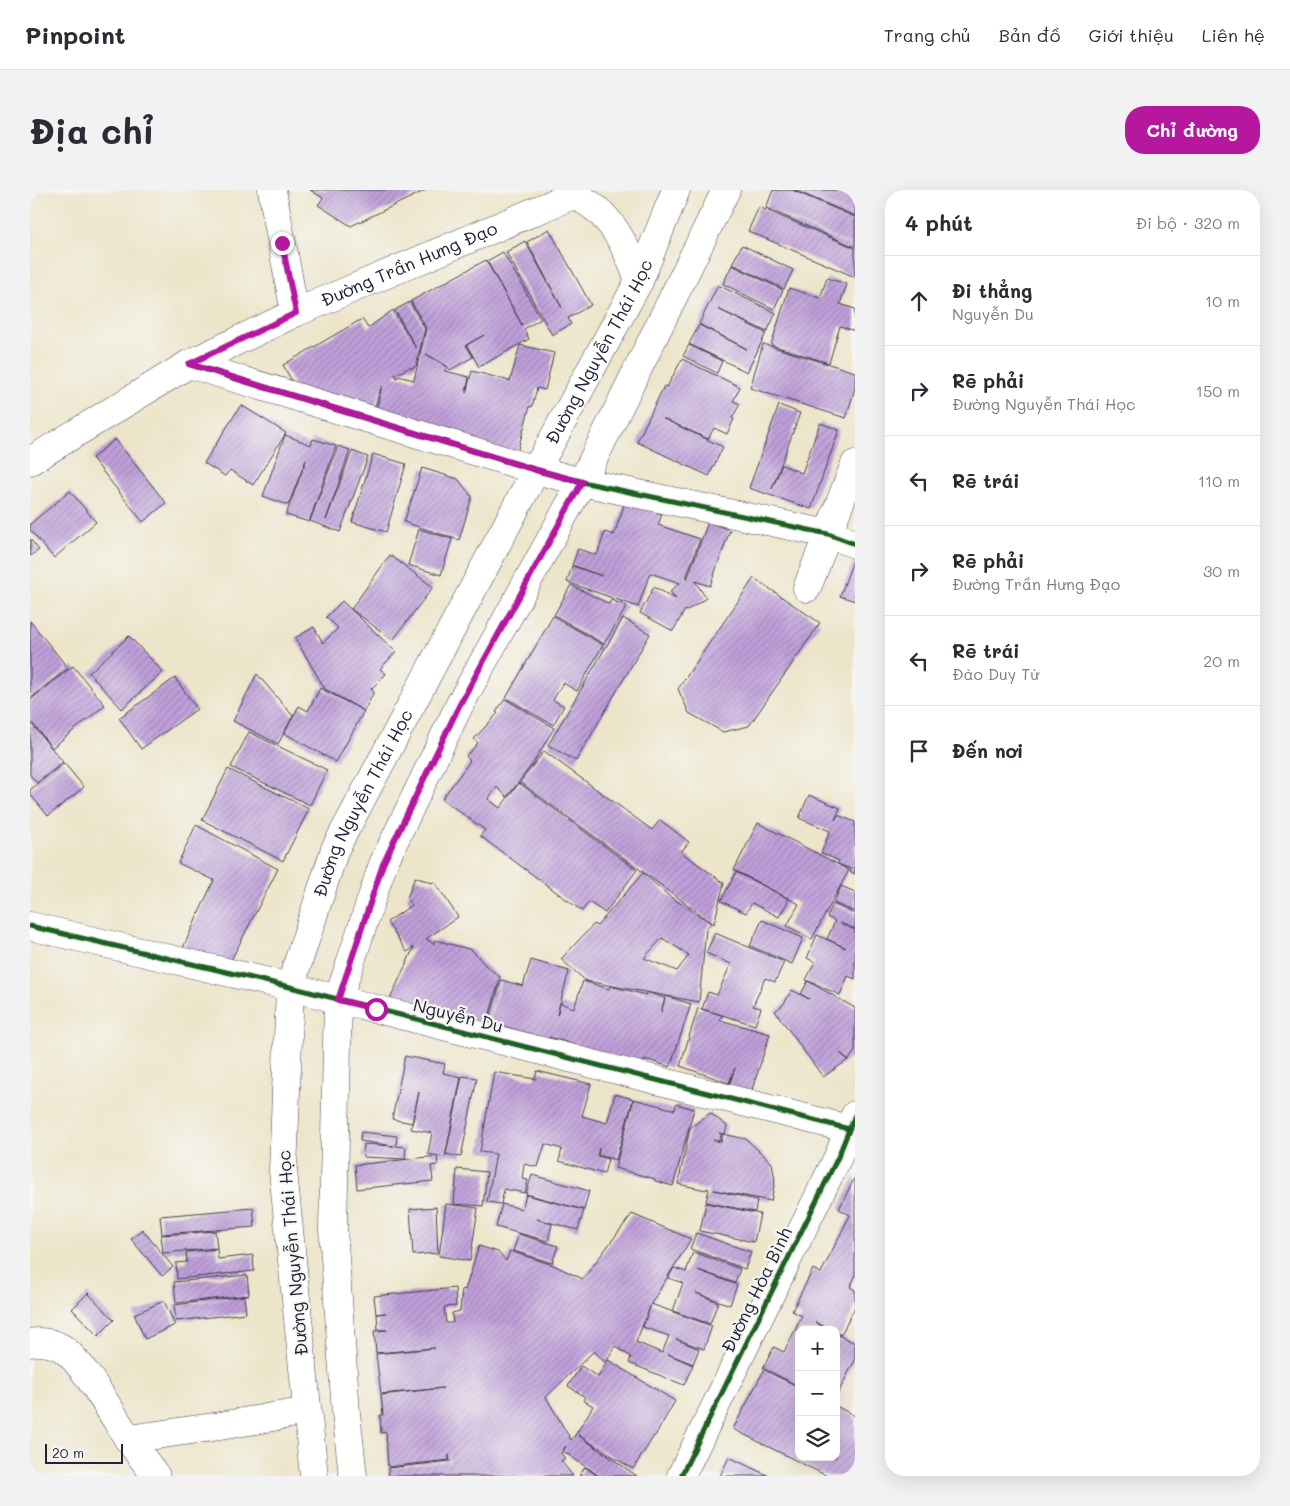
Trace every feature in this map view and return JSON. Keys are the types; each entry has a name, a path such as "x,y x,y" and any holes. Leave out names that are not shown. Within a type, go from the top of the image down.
{"street":[{"path":"272,190 296,313"},
{"name":"Đường Nguyễn Thái Học","path":"314,1476 283,1170 290,987 335,849 536,470 639,281 676,190"},
{"path":"353,1476 346,1412 333,1228 338,1000 383,864 459,706 582,482 726,190"},
{"path":"576,193 598,210 615,228 628,252 639,281"},
{"name":"Đường Trần Hưng Đạo","path":"30,461 189,364 296,313 576,193"},
{"path":"189,364 536,470 582,482 828,534 855,544"},
{"path":"807,588 855,464"},
{"name":"Nguyễn Du","path":"30,926 852,1122"},
{"name":"Đường Hòa Bình","path":"681,1476 838,1157 852,1122"},
{"path":"30,1343 50,1343 62,1348 80,1365 128,1439 156,1476"},
{"path":"128,1439 307,1411"}],"building":[{"path":"310,190 426,190 351,226 318,205 323,198"},
{"path":"773,190 792,190 855,217 855,247 766,208"},
{"path":"794,190 855,190 855,216"},
{"path":"759,207 855,248 855,277 748,231"},
{"path":"549,229 591,305 568,318 571,324 552,335 506,252 525,241 562,308 527,242"},
{"path":"742,245 793,270 784,289 732,264"},
{"path":"503,252 541,319 524,329 529,339 479,367 467,345 484,335 466,345 473,357 450,370 447,366 426,354 446,366 445,371 469,377 466,393 472,371 510,381 520,345 554,353 545,390 537,388 516,456 375,416 382,386 372,415 294,385 283,365 362,319 368,328 393,310 416,348 395,310 410,302 425,329 416,366 395,375 397,378 398,376 414,380 426,328 411,301 486,260 522,325 487,261"},
{"path":"732,265 783,290 774,309 723,284"},
{"path":"827,278 847,284 840,304 855,309 855,331 840,326 829,363 771,345 789,288 820,298"},
{"path":"718,285 776,313 767,332 718,309 766,333 747,372 689,344 699,325 747,349 699,324"},
{"path":"763,344 855,372 855,388 846,418 750,388"},
{"path":"689,345 722,361 717,373 683,356"},
{"path":"682,359 740,387 733,401 740,404 732,418 734,419 727,434 714,428 708,439 662,418 723,447 709,476 637,442 664,386 667,387"},
{"path":"241,405 286,433 253,485 230,470 225,476 204,463"},
{"path":"779,405 800,413 772,489 782,465 802,473 820,423 839,430 811,509 749,488"},
{"path":"285,435 311,445 313,439 336,446 309,522 286,515 306,460 288,505 263,496"},
{"path":"115,439 166,503 143,522 92,458"},
{"path":"338,446 350,450 326,520 352,451 368,457 340,532 310,521"},
{"path":"373,454 406,464 386,532 352,522"},
{"path":"422,468 458,479 472,497 459,540 404,522"},
{"path":"70,491 96,522 54,558 30,530 30,524"},
{"path":"625,502 662,514 658,525 700,539 687,579 708,522 730,530 710,586 695,581 706,598 685,610 673,631 640,613 654,587 676,599 670,591 680,583 650,573 638,607 567,582 572,566 602,576 572,565 578,549 597,555 605,532 614,535"},
{"path":"419,529 452,539 441,575 408,565"},
{"path":"30,539 39,550 30,556"},
{"path":"390,555 433,587 393,640 351,609"},
{"path":"855,555 855,601 840,596"},
{"path":"754,578 820,623 749,726 723,732 689,713 678,689"},
{"path":"571,585 609,604 611,600 627,606 604,644 554,615"},
{"path":"342,601 396,652 380,669 386,674 371,689 374,692 364,711 325,689 295,638 314,627 323,643 338,628 326,617"},
{"path":"553,616 603,645 577,691 563,683 553,700 564,706 553,725 506,698"},
{"path":"623,618 650,634 576,761 548,745"},
{"path":"30,621 68,668 30,699"},
{"path":"129,636 163,672 122,709 89,673"},
{"path":"73,666 105,705 52,748 30,720 30,700"},
{"path":"257,674 293,716 278,744 233,721"},
{"path":"175,678 197,709 141,749 119,718"},
{"path":"320,688 364,711 336,762 284,733 299,706 308,711"},
{"path":"505,699 554,728 533,763 507,797 497,787 488,799 500,808 519,783 637,870 605,913 589,902 582,911 480,836 485,830 442,799 470,761 466,756 478,743 474,739 498,713 496,712"},
{"path":"30,722 63,762 37,783 30,775"},
{"path":"249,732 327,770 310,805 231,767"},
{"path":"544,751 652,830 660,820 689,842 681,852 724,883 714,924 520,782"},
{"path":"64,763 84,787 48,816 30,794 30,790"},
{"path":"228,769 309,809 283,861 202,820"},
{"path":"809,795 840,808 835,820 838,815 855,822 855,874 850,872 851,869 838,864 839,861 821,853 830,831 799,818"},
{"path":"758,823 849,870 812,939 787,926 799,904 734,870"},
{"path":"196,825 278,869 227,968 182,950 214,880 178,863"},
{"path":"736,872 789,899 779,917 752,903 746,913 721,901"},
{"path":"643,873 669,896 711,923 706,929 699,1002 586,981 561,959 594,924 597,926","holes":["662,938 689,955 677,971 644,958"]},
{"path":"415,877 432,883 434,881 458,917 426,939 434,944 435,940 472,950 485,965 500,977 487,1024 390,999 414,947 407,952 387,922 412,905 407,898"},
{"path":"841,886 855,892 855,912 834,903"},
{"path":"833,904 855,914 855,929 840,923 855,930 855,979 848,976 840,995 806,980 815,962 807,958 817,935 846,948 827,939 835,921 827,917"},
{"path":"762,920 803,938 792,964 750,946"},
{"path":"715,933 784,962 775,982 765,978 753,1006 761,1008 755,1025 702,1009 708,992 717,995 731,964 706,953"},
{"path":"531,960 569,971 560,1003 574,1008 583,981 609,989 610,986 646,995 646,992 665,998 661,1012 666,996 691,1004 670,1067 645,1059 643,1066 606,1053 605,1056 563,1041 549,1037 548,1039 489,1022 501,980 523,986"},
{"path":"808,981 855,1008 855,1051 849,1060 840,1053 848,1060 823,1077 775,1011 783,1005 792,990 809,999 801,994"},
{"path":"698,1008 722,1015 720,1020 770,1034 751,1093 729,1086 735,1068 729,1083 680,1066"},
{"path":"405,1056 445,1064 443,1073 461,1077 445,1157 428,1154 432,1133 411,1129 419,1092 412,1123 392,1119"},
{"path":"537,1071 591,1084 582,1116 607,1123 615,1094 633,1099 616,1160 598,1155 599,1148 597,1156 608,1159 604,1174 559,1161 562,1149 545,1144 538,1167 524,1164 522,1179 528,1180 525,1193 504,1189 501,1204 487,1202 496,1154 480,1152 494,1072 535,1079"},
{"path":"462,1076 477,1078 461,1157 446,1154"},
{"path":"634,1099 675,1110 676,1104 694,1109 673,1186 615,1168"},
{"path":"710,1113 727,1126 725,1134 719,1133 721,1134 720,1141 713,1140 721,1142 723,1134 746,1139 772,1163 775,1181 771,1201 714,1190 757,1200 755,1212 706,1202 709,1189 678,1184 690,1128"},
{"path":"361,1132 397,1136 396,1146 406,1147 405,1159 363,1157 364,1144 394,1146 360,1141"},
{"path":"437,1156 438,1165 431,1166 433,1181 357,1189 355,1165"},
{"path":"457,1169 487,1172 483,1206 454,1204"},
{"path":"532,1175 589,1191 584,1210 526,1194"},
{"path":"855,1177 855,1277 850,1287 855,1290 855,1307 841,1335 840,1326 823,1326 815,1322 822,1326 797,1326 802,1316 792,1311 813,1269 821,1273 850,1215 839,1209"},
{"path":"526,1195 584,1210 578,1230 537,1219 552,1224 548,1241 496,1227 502,1204 522,1209"},
{"path":"706,1203 760,1214 754,1242 700,1231"},
{"path":"446,1204 478,1208 470,1261 439,1256"},
{"path":"436,1207 438,1253 413,1255 410,1209"},
{"path":"253,1208 255,1227 162,1234 160,1216"},
{"path":"632,1214 691,1239 651,1304 712,1326 704,1349 676,1339 699,1349 693,1364 668,1354 693,1365 684,1385 629,1363 631,1357 615,1346 606,1363 594,1351 546,1397 571,1440 593,1406 583,1400 585,1397 568,1386 581,1366 598,1377 608,1360 675,1401 633,1469 578,1435 637,1476 599,1476 563,1451 566,1446 561,1453 565,1459 561,1461 573,1476 389,1476 388,1468 450,1461 449,1455 449,1460 388,1467 386,1432 381,1433 380,1415 383,1415 381,1395 443,1388 381,1394 376,1354 435,1348 376,1353 374,1331 387,1330 378,1330 377,1314 386,1313 376,1314 374,1296 455,1288 456,1306 444,1307 446,1323 453,1323 452,1313 460,1311 462,1289 465,1290 479,1246 498,1252 506,1261 510,1251 553,1265 583,1279","holes":["650,1308 643,1327 669,1336 662,1353 636,1342"]},
{"path":"142,1229 173,1267 162,1276 131,1239"},
{"path":"215,1231 217,1248 163,1253 161,1235"},
{"path":"696,1233 751,1252 745,1269 690,1249"},
{"path":"519,1234 558,1246 552,1263 513,1251"},
{"path":"217,1249 218,1259 253,1255 254,1271 177,1279 176,1263 187,1262 186,1252"},
{"path":"693,1252 740,1269 735,1283 698,1270 737,1285 730,1305 696,1293 718,1302 710,1324 673,1311 683,1283 668,1278 674,1268 686,1272"},
{"path":"247,1275 249,1295 176,1303 174,1282"},
{"path":"88,1293 114,1320 98,1336 72,1309"},
{"path":"244,1296 246,1313 176,1321 174,1305"},
{"path":"164,1301 175,1325 145,1339 134,1314"},
{"path":"795,1330 795,1384 763,1368 774,1347 784,1352"},
{"path":"840,1336 855,1343 855,1360 840,1389"},
{"path":"764,1370 795,1385 795,1460 733,1429"},
{"path":"840,1408 855,1416 855,1476 827,1476 797,1461 840,1461"},
{"path":"729,1457 769,1476 720,1476"},
{"path":"585,1467 598,1476 579,1476"}],"cycle path":[{"path":"189,364 536,470 582,482 828,534 855,544"},
{"path":"30,926 290,987 849,1129"},
{"path":"681,1476 838,1157 855,1115"}],"route":[{"path":"282,243 296,313 189,364 536,470 582,482 459,706 383,864 338,1000 376,1009"}]}
